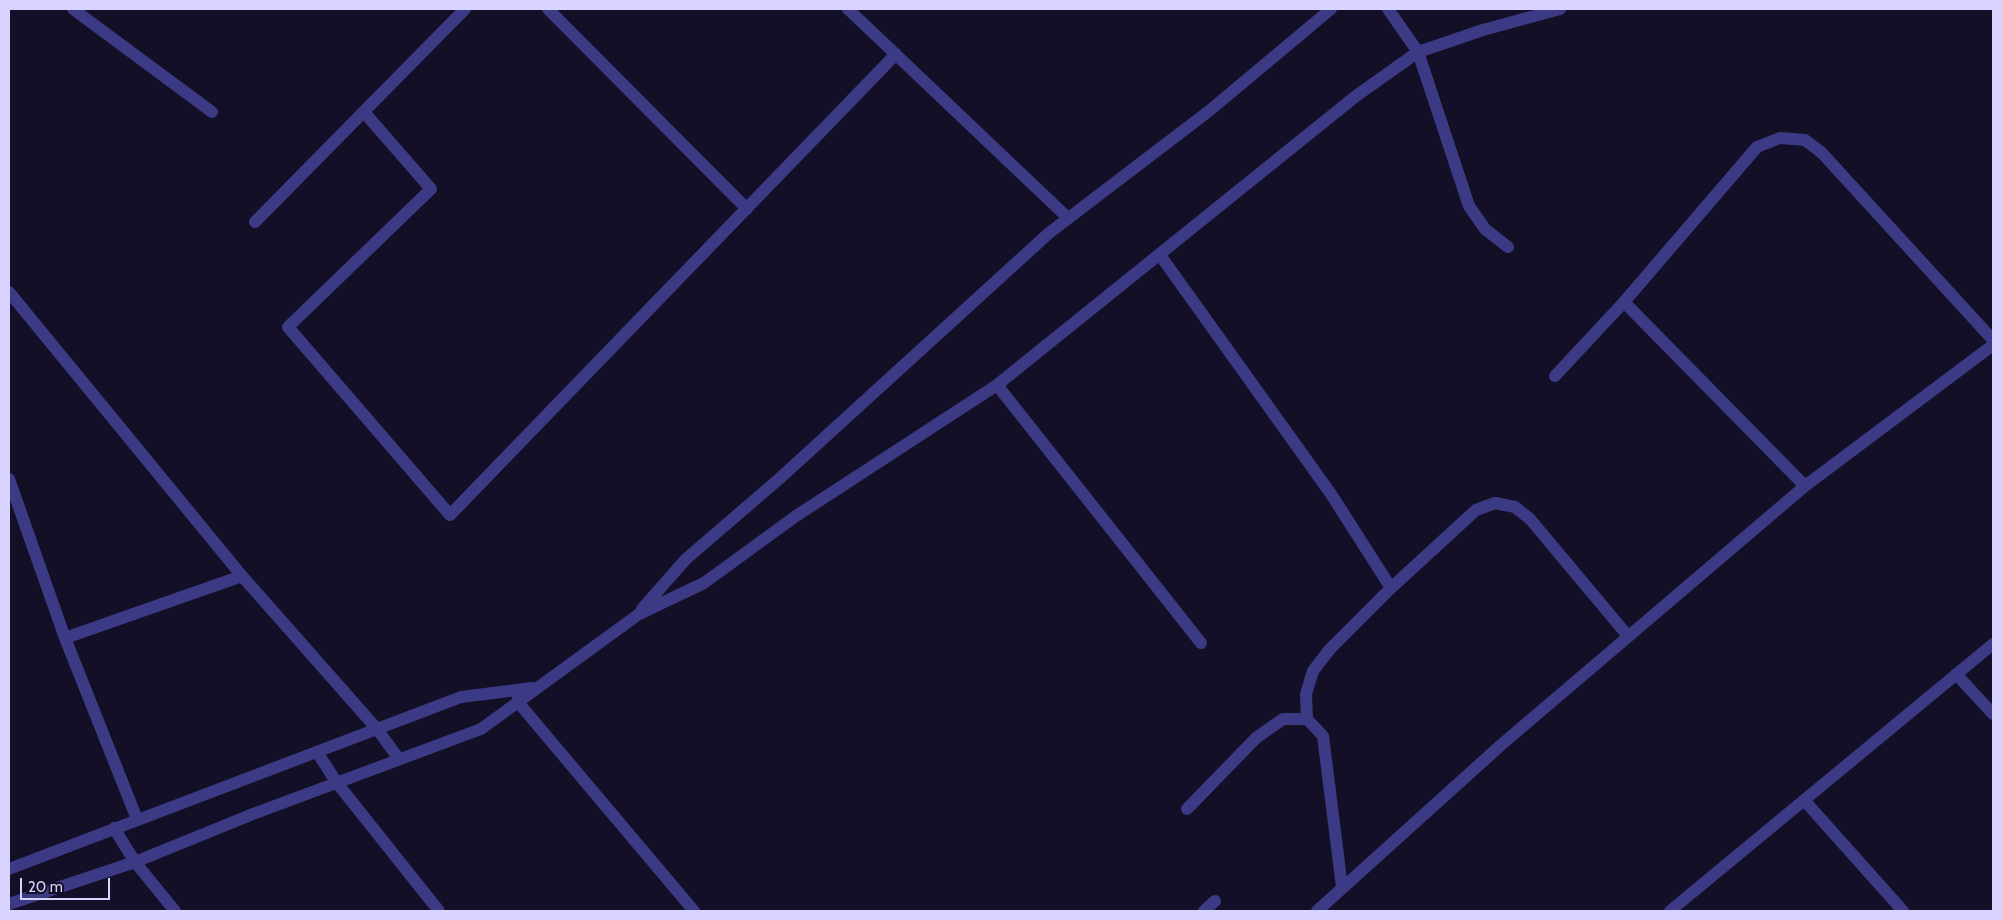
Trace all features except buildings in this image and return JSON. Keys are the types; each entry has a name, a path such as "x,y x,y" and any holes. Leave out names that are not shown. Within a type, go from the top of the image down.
{"street":[{"path":"73,9 212,112"},
{"path":"255,222 465,9"},
{"path":"548,9 597,56 746,209"},
{"path":"848,9 1068,218"},
{"path":"639,614 686,559 779,479 1068,218 1209,111 1331,9"},
{"path":"1388,9 1418,52 1469,206 1485,229 1508,247"},
{"path":"9,904 135,862 481,729 639,614 704,583 796,516 997,385 1348,102 1418,52 1560,9"},
{"path":"364,112 431,190 288,326 450,515 896,54"},
{"path":"1555,376 1624,302 1757,147 1780,138 1805,140 1822,153 1993,340"},
{"path":"1160,255 1331,494 1391,588"},
{"path":"9,292 242,576 377,729 399,759"},
{"path":"1624,302 1805,486"},
{"path":"1317,911 1501,745 1805,486 1993,344"},
{"path":"997,385 1201,643"},
{"path":"9,479 65,638 137,819"},
{"path":"1342,887 1322,736 1307,719 1306,694 1313,671 1330,649 1391,588 1476,510 1495,503 1515,508 1530,519 1628,636"},
{"path":"65,638 242,576"},
{"path":"1672,911 1993,644"},
{"path":"1956,674 1993,714"},
{"path":"9,869 461,697 536,688"},
{"path":"517,702 694,911"},
{"path":"1187,809 1256,738 1283,719 1307,719"},
{"path":"317,752 337,783 439,911"},
{"path":"1804,800 1903,911"},
{"path":"114,828 135,862 175,911"},
{"path":"1204,911 1215,901"}]}
